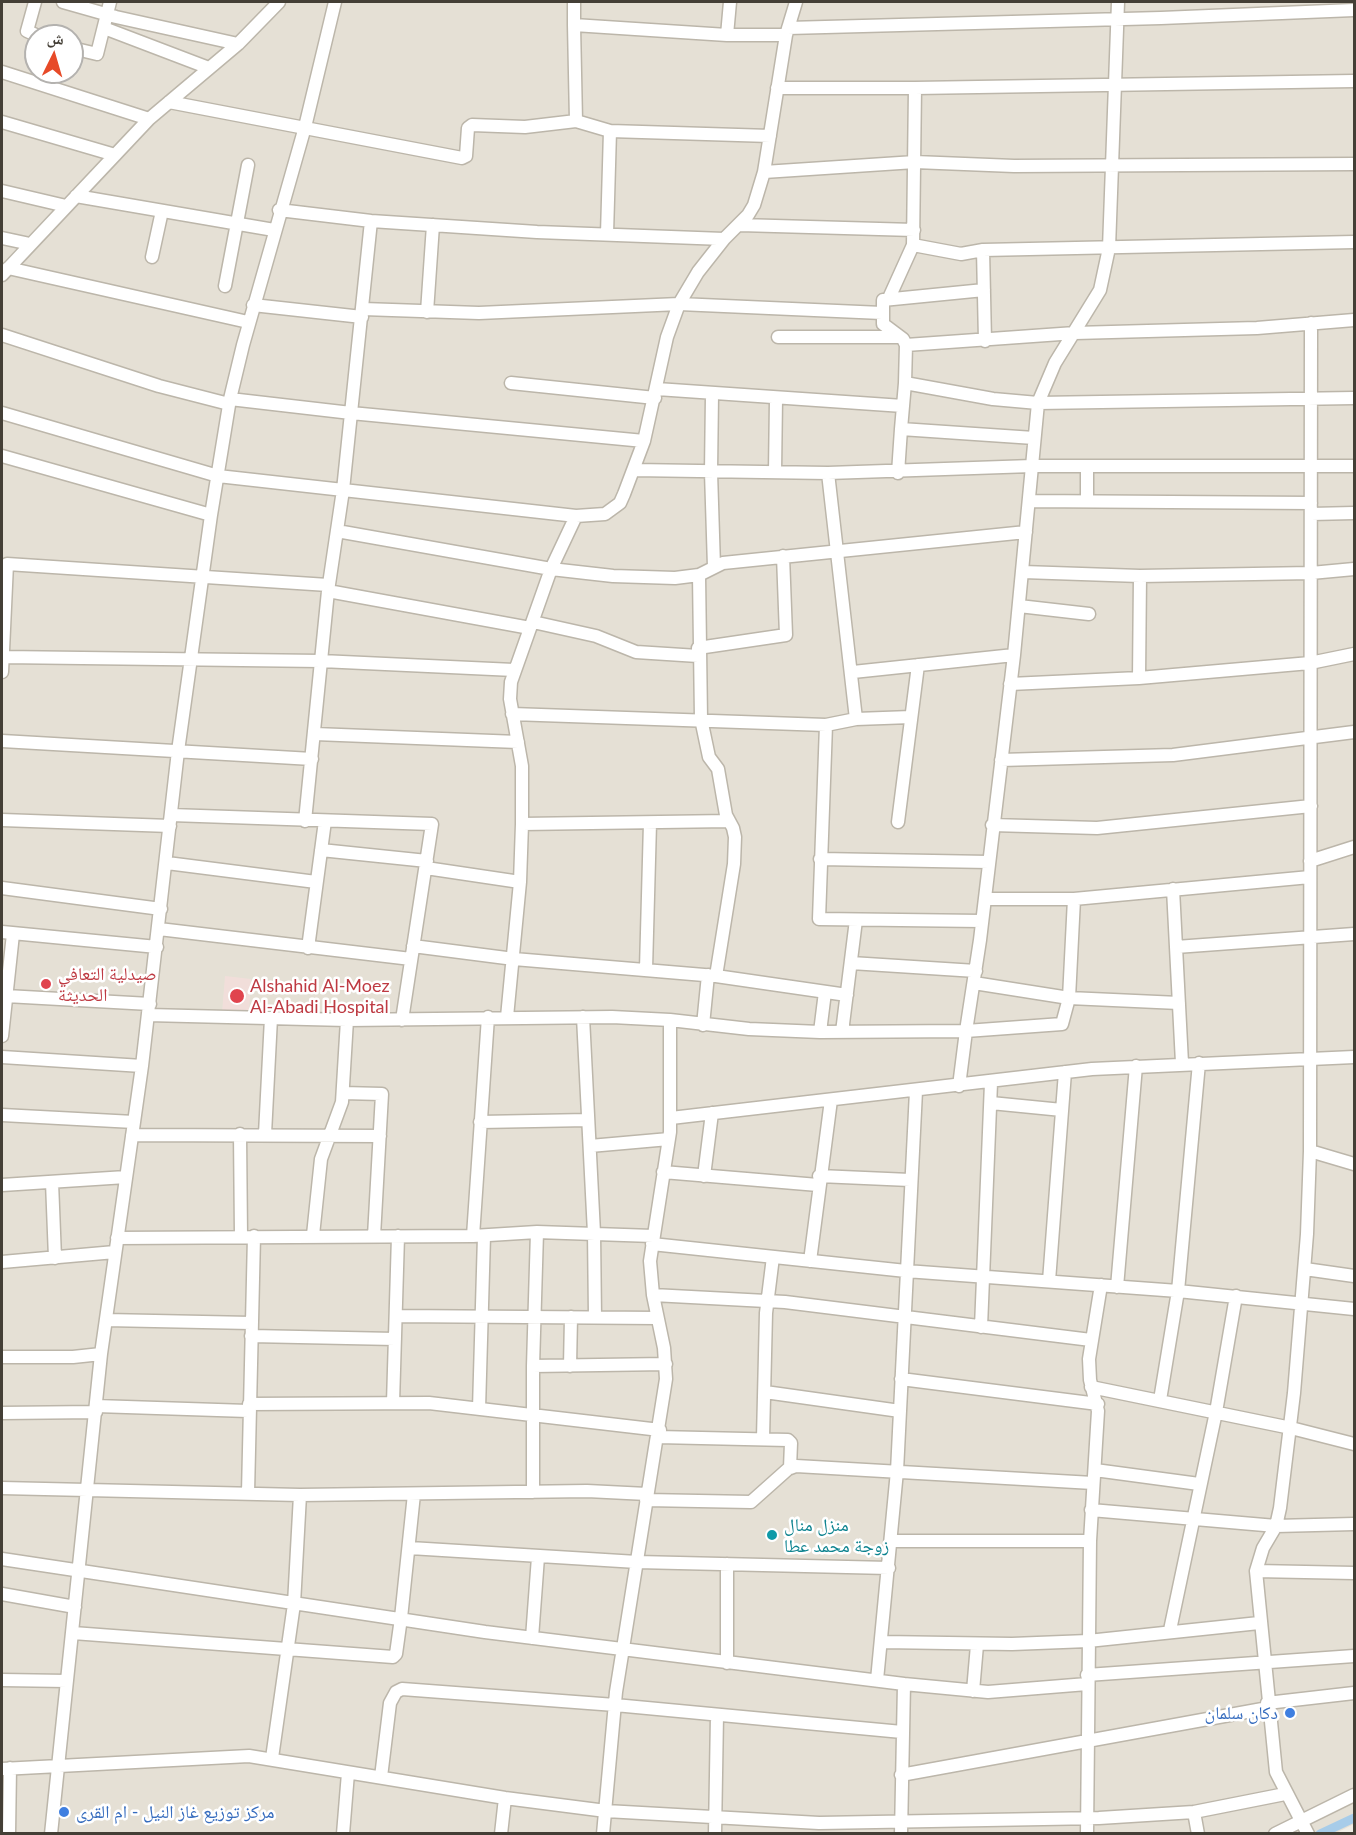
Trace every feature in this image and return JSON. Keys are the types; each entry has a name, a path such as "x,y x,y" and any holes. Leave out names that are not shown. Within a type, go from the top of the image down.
{"street":[{"path":"29,24 35,2"},
{"path":"63,2 109,8 238,44"},
{"path":"5,271 149,119 238,44 279,2"},
{"path":"51,1833 80,1571 100,1354 142,1066 178,751 211,515 230,401 248,322 304,127 335,2"},
{"path":"574,2 576,121"},
{"path":"728,34 730,2"},
{"path":"2,413 218,476 576,516 596,516 613,509 620,503 644,441 667,337 679,304 698,272 724,239 740,225 754,205 764,172 787,31 796,2"},
{"path":"959,1086 985,899 1014,655 1038,403 1048,377 1100,290 1109,248 1118,2"},
{"path":"84,51 97,54 109,8"},
{"path":"574,25 728,34 1354,10"},
{"path":"104,28 209,68"},
{"path":"2,72 149,119"},
{"path":"777,88 1354,81"},
{"path":"889,298 914,245 915,88"},
{"path":"169,102 462,158 466,156 470,126 525,127 576,121 610,131 770,136"},
{"path":"2,122 115,155"},
{"path":"607,234 610,131"},
{"path":"764,172 915,162 1113,166 1354,164"},
{"path":"225,286 248,165"},
{"path":"2,191 66,206"},
{"path":"76,196 274,230"},
{"path":"279,210 371,221 724,239"},
{"path":"152,257 162,211"},
{"path":"305,821 328,588 343,490 371,221"},
{"path":"427,312 433,225"},
{"path":"740,225 914,230"},
{"path":"2,238 30,244"},
{"path":"914,245 961,254 983,250 1354,242"},
{"path":"983,250 985,341"},
{"path":"5,271 248,322"},
{"path":"903,341 884,327 882,301 889,298 984,291"},
{"path":"253,305 362,313 479,313 679,304 882,313"},
{"path":"778,337 985,341 1075,333 1175,332 1354,320"},
{"path":"1308,1833 1275,1773 1259,1623 1256,1571 1263,1548 1276,1526 1291,1428 1305,1269 1310,1151 1311,323"},
{"path":"2,335 159,386 230,401 644,441"},
{"path":"898,473 905,383 903,341"},
{"path":"510,383 656,394 903,406"},
{"path":"905,383 1000,400 1038,403 1354,398"},
{"path":"712,395 711,472 714,567"},
{"path":"775,472 776,399"},
{"path":"901,429 1034,438"},
{"path":"2,456 211,515"},
{"path":"634,470 898,473 1032,466 1354,466"},
{"path":"1087,466 1087,501"},
{"path":"828,473 853,672 856,719"},
{"path":"1029,501 1311,508 1354,513"},
{"path":"507,1017 520,882 522,824 518,741 510,690 514,670 551,569 576,516"},
{"path":"337,531 551,569 613,576 675,578 699,575 723,563 1026,532"},
{"path":"2,672 4,564 203,576 328,588 596,636 636,652 698,652 786,635 783,556"},
{"path":"1023,572 1140,576 1311,573 1354,569"},
{"path":"699,575 698,652 701,719 709,757 718,769 729,821 734,828 735,851 703,1025"},
{"path":"1139,678 1140,576"},
{"path":"1019,606 1089,614"},
{"path":"1010,684 1139,678 1310,663 1354,654"},
{"path":"853,672 1014,655"},
{"path":"3,657 321,661 514,670"},
{"path":"898,822 918,665"},
{"path":"512,714 826,725 856,719 911,717"},
{"path":"826,725 819,919 982,921"},
{"path":"1001,760 1173,755 1354,732"},
{"path":"315,734 518,741"},
{"path":"2,741 312,759"},
{"path":"992,825 1097,828 1311,806"},
{"path":"2,820 428,822 433,828 402,1020"},
{"path":"308,948 325,821"},
{"path":"522,824 729,821"},
{"path":"646,969 651,823"},
{"path":"1310,861 1354,847"},
{"path":"321,850 427,865 520,882"},
{"path":"820,859 989,862"},
{"path":"166,863 316,882"},
{"path":"985,899 1074,899 1310,877"},
{"path":"2,888 161,909"},
{"path":"1173,890 1182,1063"},
{"path":"6,996 271,1018 402,1020 583,1017 670,1020 703,1025 820,1032 966,1030 1058,1025 1063,1021 1069,998 1074,899"},
{"path":"842,1032 856,920"},
{"path":"159,929 308,948 514,959 712,975 847,995"},
{"path":"2,1036 6,996 7,933 157,947"},
{"path":"1176,947 1354,934"},
{"path":"851,963 975,977 1069,998 1179,1003"},
{"path":"820,1032 825,992"},
{"path":"479,1409 483,1317 479,1236 480,1122 489,1017"},
{"path":"583,1017 594,1233 595,1317"},
{"path":"265,1134 271,1018"},
{"path":"313,1235 321,1159 343,1093 347,1020"},
{"path":"603,1833 615,1705 659,1434 666,1364 653,1295 650,1261 671,1118 670,1020"},
{"path":"2,1057 142,1066"},
{"path":"671,1118 991,1083 1065,1072 1182,1063 1354,1057"},
{"path":"1160,1400 1178,1291 1199,1063"},
{"path":"1117,1287 1136,1066"},
{"path":"1049,1281 1065,1072"},
{"path":"981,1327 991,1083"},
{"path":"877,1680 883,1642 897,1471 916,1091"},
{"path":"343,1093 382,1094 374,1236"},
{"path":"810,1261 831,1100"},
{"path":"991,1103 1062,1110"},
{"path":"704,1176 712,1113"},
{"path":"2,1115 134,1122"},
{"path":"480,1122 588,1120"},
{"path":"240,1134 241,1236"},
{"path":"132,1135 380,1136"},
{"path":"590,1146 669,1139"},
{"path":"1310,1151 1354,1164"},
{"path":"663,1172 704,1176 819,1180 910,1180"},
{"path":"2,1185 126,1177"},
{"path":"52,1182 55,1258"},
{"path":"533,1492 532,1366 537,1232"},
{"path":"117,1238 594,1233 773,1257 906,1271 1178,1291 1354,1309"},
{"path":"248,1493 248,1407 254,1236"},
{"path":"393,1402 398,1236"},
{"path":"2,1262 115,1252"},
{"path":"763,1438 766,1301 773,1257"},
{"path":"1305,1269 1354,1276"},
{"path":"1087,1833 1085,1818 1090,1541 1098,1404 1091,1387 1089,1373 1091,1340 1101,1285"},
{"path":"653,1295 766,1301 1091,1340"},
{"path":"1170,1630 1216,1412 1236,1296"},
{"path":"396,1316 657,1318"},
{"path":"570,1366 571,1317"},
{"path":"106,1320 251,1323"},
{"path":"251,1336 395,1339"},
{"path":"2,1357 73,1357 100,1354"},
{"path":"532,1366 666,1364"},
{"path":"901,1379 1098,1404"},
{"path":"1091,1387 1291,1428 1354,1444"},
{"path":"765,1392 900,1411"},
{"path":"2,1413 393,1402 532,1414 659,1434 790,1441 790,1468"},
{"path":"2,1488 300,1495 597,1491 647,1497 751,1502 790,1468 1094,1477 1199,1484"},
{"path":"73,1634 393,1657 396,1653 401,1618 414,1494"},
{"path":"272,1758 294,1604 300,1495"},
{"path":"1091,1510 1276,1526 1354,1524"},
{"path":"892,1541 1090,1541"},
{"path":"410,1548 637,1562 889,1568"},
{"path":"532,1638 538,1557"},
{"path":"2,1559 532,1638 972,1691 1354,1656"},
{"path":"727,1564 727,1663"},
{"path":"1256,1571 1354,1573"},
{"path":"2,1594 75,1606"},
{"path":"883,1642 977,1645 1088,1641 1170,1630 1259,1623"},
{"path":"972,1691 977,1645"},
{"path":"2,1680 67,1682"},
{"path":"900,1828 904,1684"},
{"path":"381,1777 390,1703 396,1692 402,1689 615,1705 902,1732"},
{"path":"901,1775 1088,1743 1268,1705 1354,1693"},
{"path":"715,1833 717,1715"},
{"path":"9,1833 6,1768 57,1767 238,1755 272,1758 348,1773 505,1798 606,1811 900,1828 1194,1812 1285,1794"},
{"path":"343,1833 348,1773"},
{"path":"1275,1833 1354,1795"},
{"path":"501,1833 505,1798"},
{"path":"1194,1812 1198,1833"}],"shaded area":[{"path":"2,2 1354,2 1354,1824 1334,1834 2,1834"},
{"name":"Alshahid Al-Moez Al-Abadi Hospital","path":"225,976 251,979 249,1013 222,1013"}],"waterway":[{"path":"1320,1834 1354,1818"}],"place":[{"name":"صيدلية التعافي الحديثة","path":"46,984"},
{"name":"Alshahid Al-Moez Al-Abadi Hospital","path":"237,996"},
{"name":"منزل منال زوجة محمد عطا","path":"772,1535"},
{"name":"دكان سلمان","path":"1290,1713"},
{"name":"مركز توزيع غاز النيل - ام القرى","path":"64,1812"}]}
